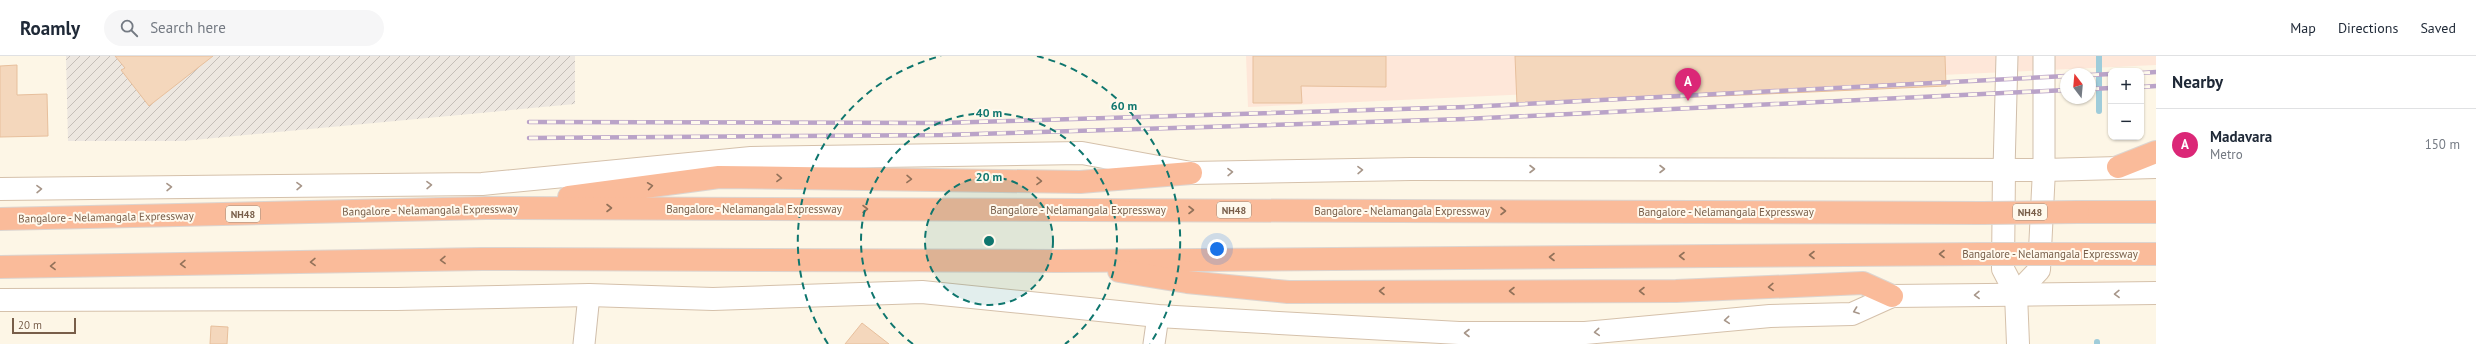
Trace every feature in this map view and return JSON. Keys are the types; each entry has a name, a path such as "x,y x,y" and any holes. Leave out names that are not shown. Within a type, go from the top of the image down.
{"highway":[{"path":"2118,167 2156,152"},
{"path":"486,208 719,177 1080,182 1191,173"},
{"name":"Bangalore - Nelamangala Expressway","path":"0,218 486,208 1982,213 2156,212"},
{"name":"Bangalore - Nelamangala Expressway","path":"0,267 482,259 1058,261 2156,254"},
{"path":"1058,261 1187,282 1288,292 1676,291 1863,284 1892,296"}],"street":[{"path":"2007,56 2003,269 2016,294 2018,344"},
{"path":"2016,294 2039,270 2044,170 2044,56"},
{"path":"0,189 482,184 751,158 1082,153 1191,173 1411,169 2044,170 2156,167"},
{"path":"0,300 397,299 589,295 713,298 922,292 1158,316 1459,333 1585,333 1770,316 1852,314 1892,296 2156,293"},
{"path":"584,344 589,295"},
{"path":"1154,344 1158,316"}],"shaded area":[{"path":"66,56 575,56 575,104 183,141 68,141"},
{"path":"1246,56 2156,56 2156,65 2060,68 2060,69 1248,107"}],"building":[{"path":"115,56 213,56 149,106 121,70 125,68"},
{"path":"1253,56 1386,56 1386,87 1301,86 1302,103 1253,103"},
{"path":"1515,56 1945,56 1946,86 1517,105"},
{"path":"17,65 17,95 47,94 48,136 0,137 0,66"},
{"path":"862,323 889,344 845,344"},
{"path":"211,326 228,327 227,344 210,344"}],"waterway":[{"path":"2099,56 2099,111"}],"railway":[{"path":"2144,73 2156,72"},
{"path":"2096,75 2108,74"},
{"path":"529,122 941,123 1466,107 2060,76"},
{"path":"2144,87 2156,86"},
{"path":"2096,89 2108,88"},
{"path":"529,138 943,135 1465,119 2060,90"}],"place":[{"name":"Madavara","path":"1688,101"}]}
